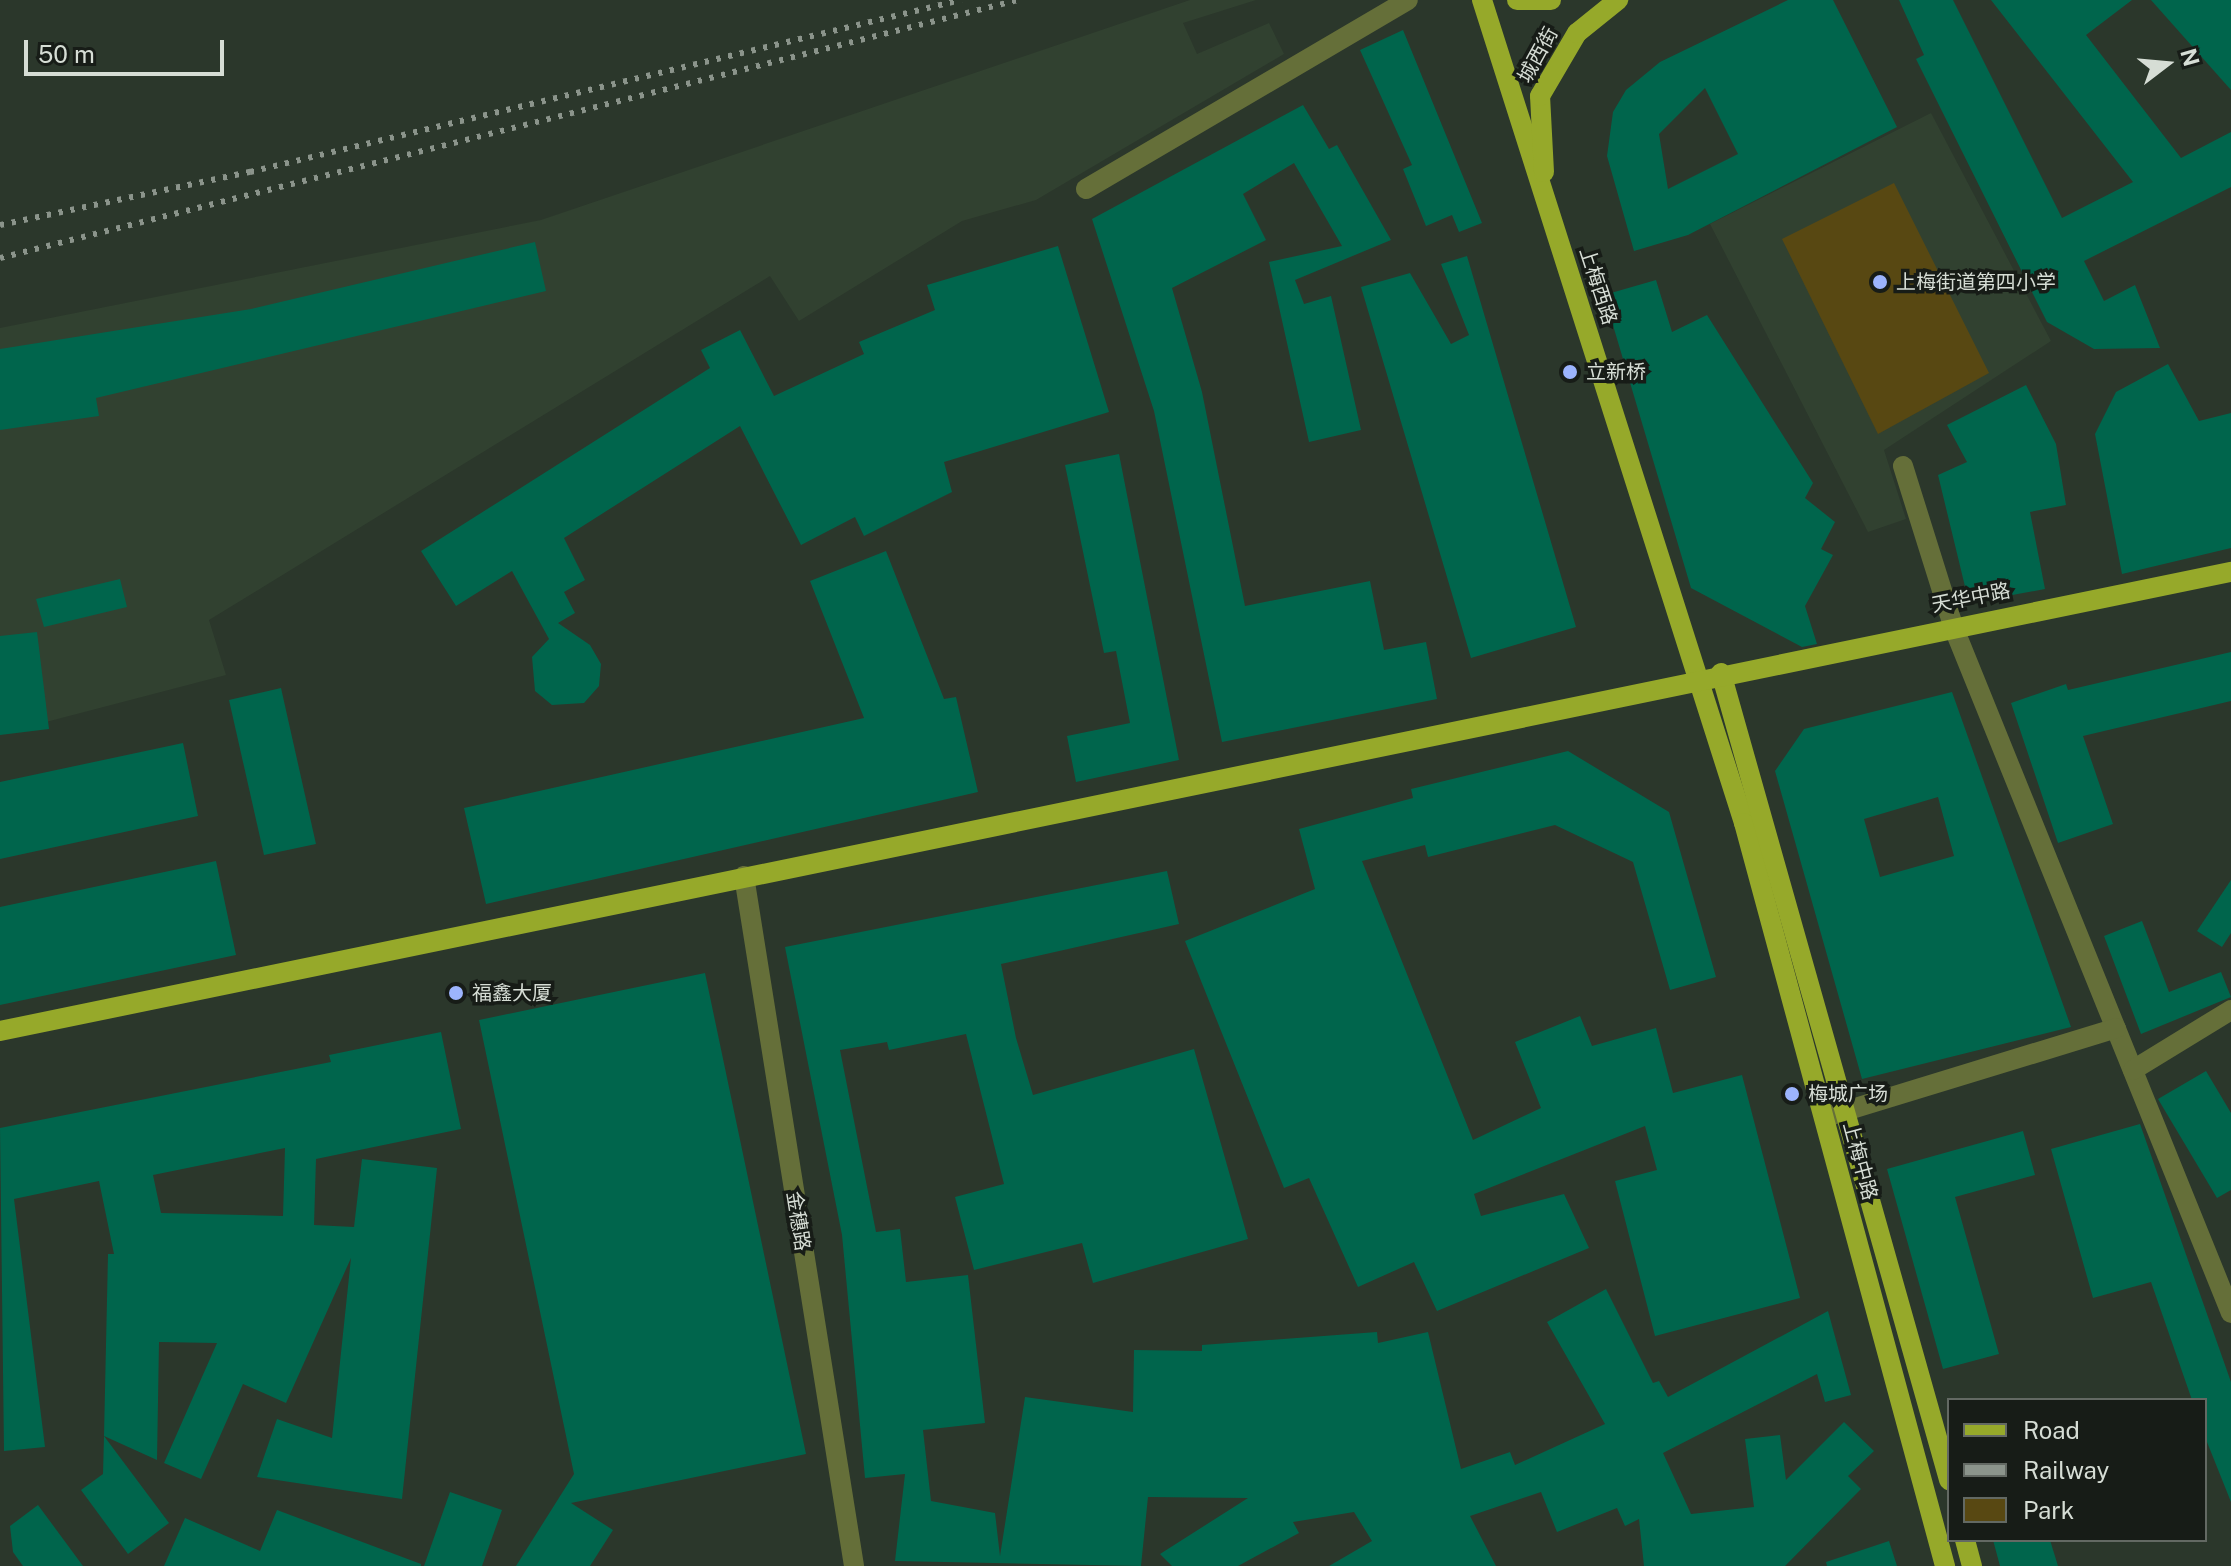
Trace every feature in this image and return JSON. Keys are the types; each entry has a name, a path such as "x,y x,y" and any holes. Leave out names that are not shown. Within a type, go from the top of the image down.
{"main road":[{"name":"上梅西路","path":"1482,0 1700,678"},
{"name":"城西街","path":"1517,0 1551,0"},
{"name":"城西街","path":"1545,200 1540,96 1577,33 1618,0"},
{"name":"天华中路","path":"0,1031 1721,673 2231,572"},
{"name":"上梅中路","path":"1721,673 1850,1109 1947,1473"},
{"name":"上梅中路","path":"1700,678 1945,1566"},
{"path":"1966,1542 1972,1566"}],"street":[{"path":"1086,189 1408,0"},
{"path":"1903,466 1953,626 2231,1313"},
{"name":"金穗路","path":"744,876 854,1566"},
{"path":"2133,1070 2231,1010"},
{"path":"1823,1117 2116,1028"}],"shaded area":[{"path":"1190,0 1256,0 1183,23 1197,54 1269,23 1284,54 1036,200 962,221 799,321 770,276 209,620 226,675 0,734 0,328 541,220"},
{"name":"上梅街道第四小学","path":"1931,113 2051,341 1884,450 1906,519 1868,532 1710,224"}],"green space":[{"path":"1894,183 1989,373 1878,434 1782,239"}],"building":[{"path":"1788,0 1833,0 1897,127 1688,235 1634,251 1607,156 1613,112 1626,90 1660,62","holes":["1705,88 1738,154 1668,189 1659,134"]},
{"path":"1899,0 1953,0 2062,218 2133,182 1991,0 2132,0 2086,35 2181,158 2231,132 2231,187 2084,261 2104,301 2135,285 2160,348 2094,349 2047,322 1916,59 1924,55"},
{"path":"2151,0 2231,0 2231,90"},
{"path":"1403,30 1482,223 1459,232 1452,215 1426,226 1403,169 1412,165 1360,50"},
{"path":"1303,105 1329,149 1337,145 1391,240 1295,280 1304,304 1331,296 1361,430 1309,442 1269,262 1342,246 1294,163 1243,194 1266,240 1172,288 1202,392 1245,606 1370,581 1384,650 1426,642 1437,699 1222,742 1154,411 1092,219"},
{"path":"535,242 546,291 96,398 99,416 0,430 0,349 251,309"},
{"path":"1058,246 1109,412 944,462 952,492 864,536 855,517 801,545 740,426 564,538 585,580 564,592 575,613 558,623 590,645 601,664 599,686 584,703 552,705 535,691 532,657 549,639 512,571 456,606 421,551 710,368 701,350 740,330 774,396 864,354 859,342 935,310 927,285"},
{"path":"1467,256 1576,627 1471,658 1361,287 1410,273 1451,344 1469,335 1441,264"},
{"path":"1656,280 1672,332 1707,315 1813,483 1805,498 1835,522 1821,549 1833,555 1805,606 1817,644 1802,647 1691,588 1604,295"},
{"path":"2168,364 2199,421 2231,413 2231,548 2122,574 2095,434 2116,392"},
{"path":"2026,385 2056,444 2066,505 2030,512 2045,589 1969,603 1938,475 1967,462 1947,425"},
{"path":"1119,454 1179,760 1076,782 1067,736 1130,723 1116,651 1104,653 1065,465"},
{"path":"886,551 944,699 956,697 978,792 486,904 464,808 864,718 810,581"},
{"path":"120,579 127,607 44,627 36,599"},
{"path":"37,632 49,729 0,735 0,636"},
{"path":"2231,652 2231,701 2083,736 2113,824 2058,843 2011,703 2066,684 2068,690"},
{"path":"281,688 316,844 264,855 229,700"},
{"path":"1952,692 2071,1027 1862,1079 1775,771 1804,729","holes":["1938,797 1954,856 1880,877 1864,819"]},
{"path":"183,743 198,816 0,859 0,782"},
{"path":"1568,751 1669,812 1716,977 1670,990 1633,862 1555,825 1428,857 1425,845 1362,861 1473,1140 1541,1108 1515,1042 1580,1016 1592,1046 1656,1028 1673,1093 1742,1075 1800,1298 1655,1336 1615,1181 1657,1170 1645,1126 1474,1194 1481,1216 1564,1194 1589,1248 1437,1311 1414,1262 1358,1287 1309,1178 1284,1188 1185,941 1315,889 1299,829 1413,798 1411,789"},
{"path":"216,861 236,955 0,1005 0,907"},
{"path":"1167,871 1179,924 1001,964 1016,1038 1033,1095 1194,1049 1248,1239 1093,1283 1082,1243 974,1270 955,1197 1004,1184 966,1034 889,1050 887,1042 840,1050 876,1232 900,1229 906,1282 968,1275 985,1423 923,1430 931,1501 995,1513 1000,1556 1025,1397 1133,1412 1134,1350 1202,1351 1202,1345 1377,1332 1378,1343 1428,1332 1461,1469 1510,1452 1515,1465 1605,1424 1547,1322 1606,1289 1653,1383 1659,1381 1668,1397 1828,1311 1851,1395 1825,1402 1817,1374 1663,1453 1691,1514 1754,1507 1745,1439 1780,1435 1786,1480 1844,1422 1874,1451 1848,1476 1861,1489 1785,1566 1644,1566 1639,1519 1625,1526 1617,1508 1557,1532 1541,1492 1470,1516 1496,1566 1329,1566 1372,1541 1354,1512 1293,1522 1299,1533 1238,1566 1172,1566 1160,1554 1248,1498 1148,1497 1141,1566 895,1561 905,1474 865,1478 842,1235 785,947"},
{"path":"2231,880 2231,933 2222,947 2197,931"},
{"path":"2142,921 2169,992 2221,972 2231,997 2141,1034 2104,936"},
{"path":"705,973 806,1454 571,1503 613,1530 590,1566 516,1566 574,1474 479,1020"},
{"path":"441,1032 461,1129 316,1159 314,1225 354,1227 362,1159 437,1168 402,1499 257,1477 277,1419 332,1438 351,1258 286,1403 243,1384 201,1479 164,1463 217,1343 159,1342 157,1460 104,1436 108,1254 114,1254 99,1181 14,1199 45,1447 4,1451 0,1128 331,1062 329,1055","holes":["285,1148 283,1216 161,1213 153,1175"]},
{"path":"2206,1071 2231,1113 2231,1190 2217,1198 2158,1099"},
{"path":"2140,1124 2231,1382 2231,1502 2207,1442 2207,1398 2191,1398 2151,1282 2093,1298 2051,1149"},
{"path":"2023,1131 2035,1175 1955,1197 1999,1354 1943,1369 1887,1169"},
{"path":"104,1436 169,1523 128,1554 81,1490 103,1474"},
{"path":"450,1492 502,1510 482,1566 424,1566"},
{"path":"38,1505 83,1566 23,1566 13,1552 10,1526"},
{"path":"277,1510 421,1566 164,1566 185,1518 260,1551"},
{"path":"1889,1541 1897,1566 1827,1566 1826,1562"},
{"path":"1994,1542 2051,1542 2058,1566 2000,1566"}],"railway":[{"path":"0,225 250,172 961,0"},
{"path":"0,258 1018,0"}],"place":[{"name":"上梅街道第四小学","path":"1880,282"},
{"name":"立新桥","path":"1570,372"},
{"name":"福鑫大厦","path":"456,993"},
{"name":"梅城广场","path":"1792,1094"}]}
